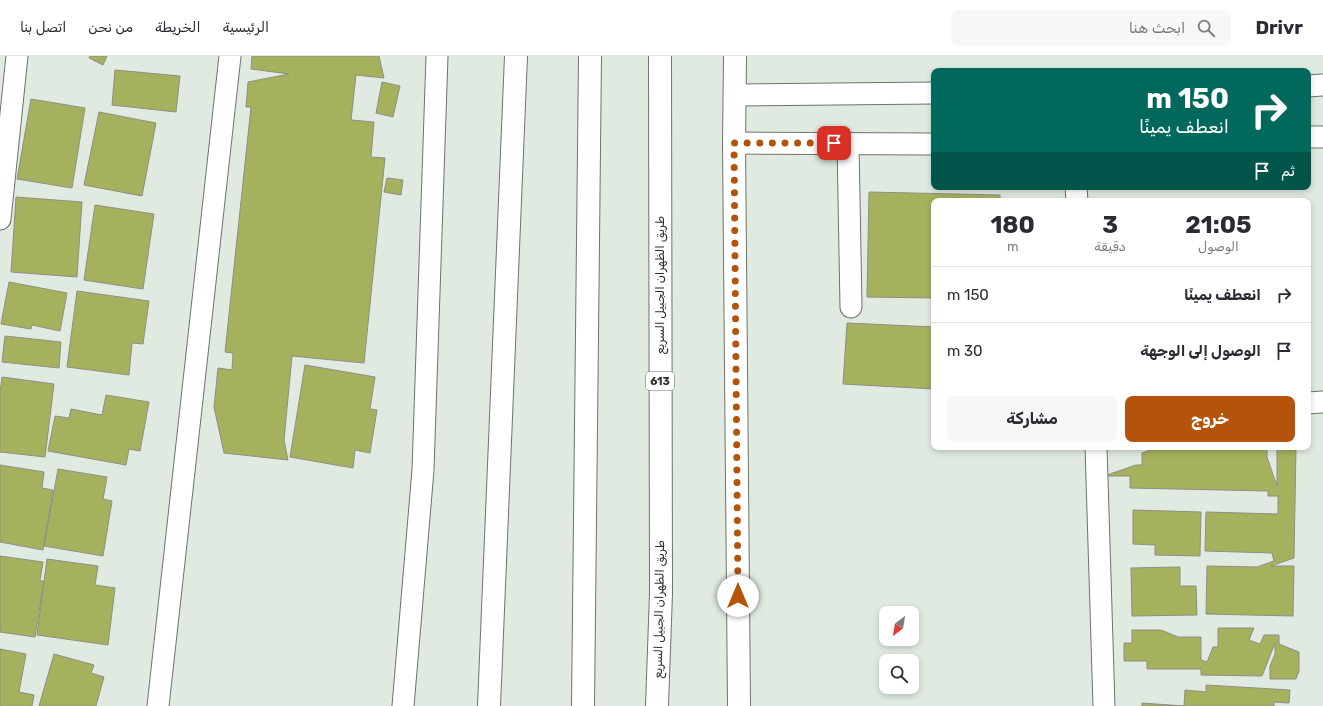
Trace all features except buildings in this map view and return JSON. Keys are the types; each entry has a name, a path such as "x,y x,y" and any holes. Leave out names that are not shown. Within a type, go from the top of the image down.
{"main road":[{"path":"489,706 516,56"},
{"path":"583,706 590,56"},
{"name":"طريق الظهران الجبيل السريع","path":"657,706 661,593 660,56"},
{"path":"660,149 669,56"},
{"path":"736,56 734,143 739,706"}],"street":[{"path":"0,219 17,56"},
{"path":"158,706 230,56"},
{"path":"403,706 423,470 437,56"},
{"path":"1311,86 1323,85"},
{"path":"735,95 931,93"},
{"path":"1311,137 1323,136"},
{"path":"734,143 848,142 931,144"},
{"path":"848,142 851,307"},
{"path":"1311,403 1323,402"},
{"path":"1096,450 1104,706"}],"route":[{"path":"738,596 734,143 834,143"}]}
